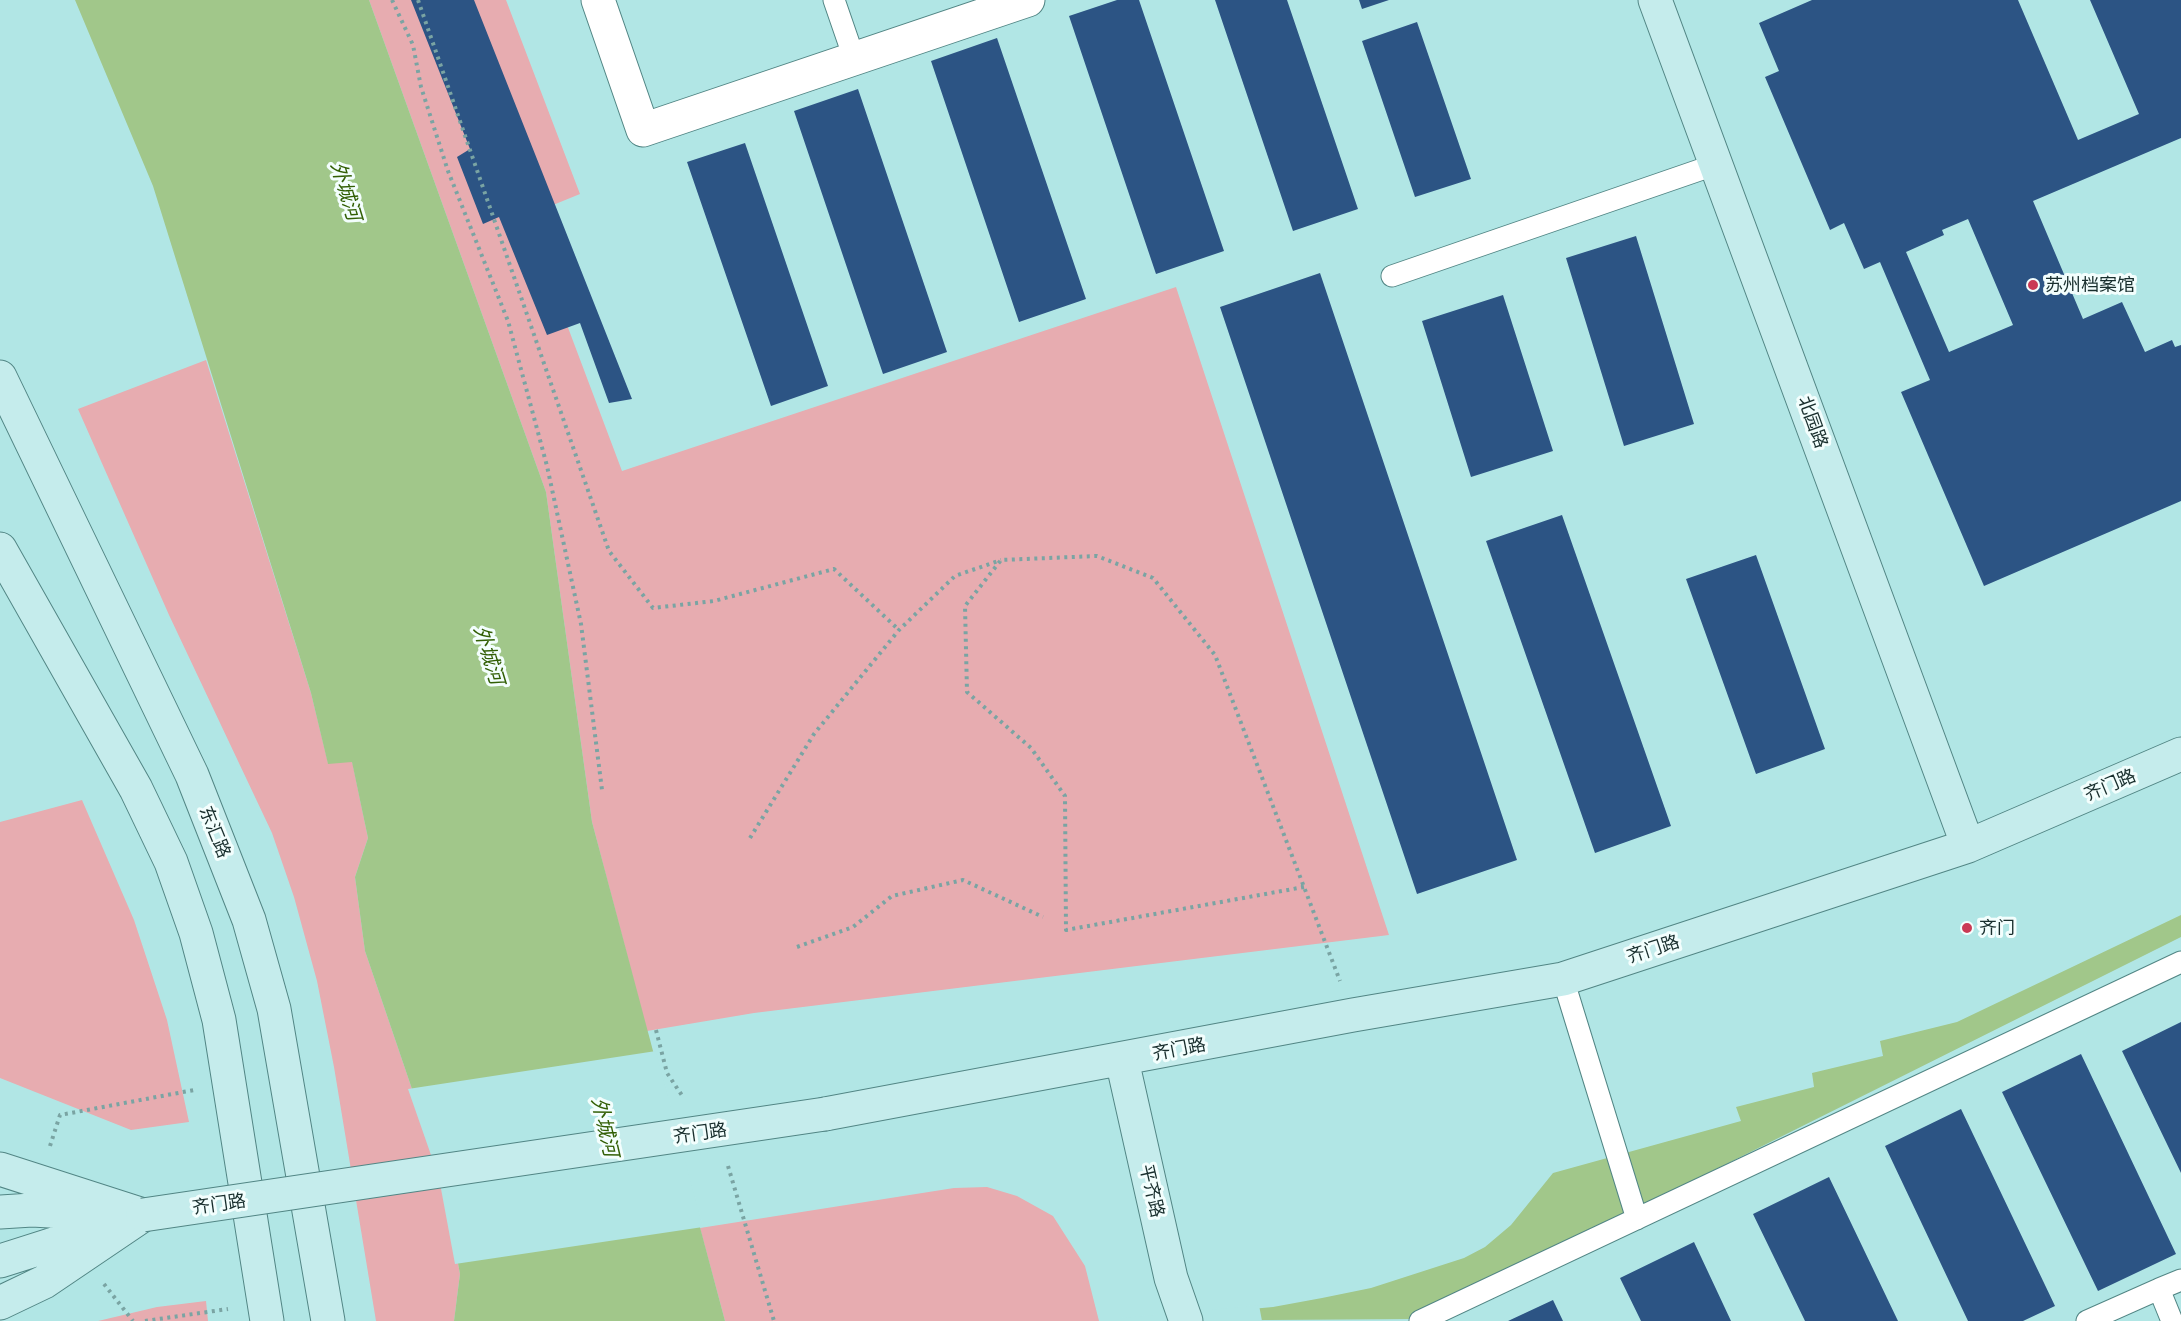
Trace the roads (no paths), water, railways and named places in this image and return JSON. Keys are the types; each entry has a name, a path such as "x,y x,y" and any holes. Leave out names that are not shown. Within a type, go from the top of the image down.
{"main road":[{"name":"北园路","path":"1655,0 1718,164 1968,846"},
{"name":"东汇路","path":"2,384 109,598 192,775 249,920 274,1010 328,1321"},
{"path":"0,549 136,789 171,862 196,933 219,1020 266,1313"},
{"name":"齐门路","path":"0,1261 143,1215 825,1114 1353,1015 1563,979 1968,846 2181,754"},
{"name":"平齐路","path":"1122,1060 1171,1278 1186,1321"},
{"path":"0,1169 143,1215"},
{"name":"齐门路","path":"0,1212 32,1210 143,1215"},
{"path":"0,1303 44,1282 143,1215"}],"street":[{"path":"598,0 643,130 1028,0"}],"lane":[{"path":"834,0 854,58"},
{"path":"1392,276 1718,164"},
{"path":"1420,1321 1636,1216 2181,962"},
{"path":"1563,979 1612,1145 1636,1216"},
{"path":"2087,1321 2181,1280"},
{"path":"2159,1289 2172,1321"}],"water":[{"name":"外城河","path":"75,0 369,0 546,492 592,822 725,1321 454,1321 460,1274 442,1177 365,951 355,877 368,838 352,762 328,764 311,693 153,186"},
{"path":"2181,915 2181,937 1416,1319 1121,1321 1273,1307 1322,1298 1371,1288 1464,1258 1485,1247 1511,1225 1553,1173 1741,1121 1736,1107 1814,1087 1812,1073 1883,1056 1880,1041 1957,1022"}],"place":[{"name":"苏州档案馆","path":"2033,285"},
{"name":"齐门","path":"1967,928"}]}
